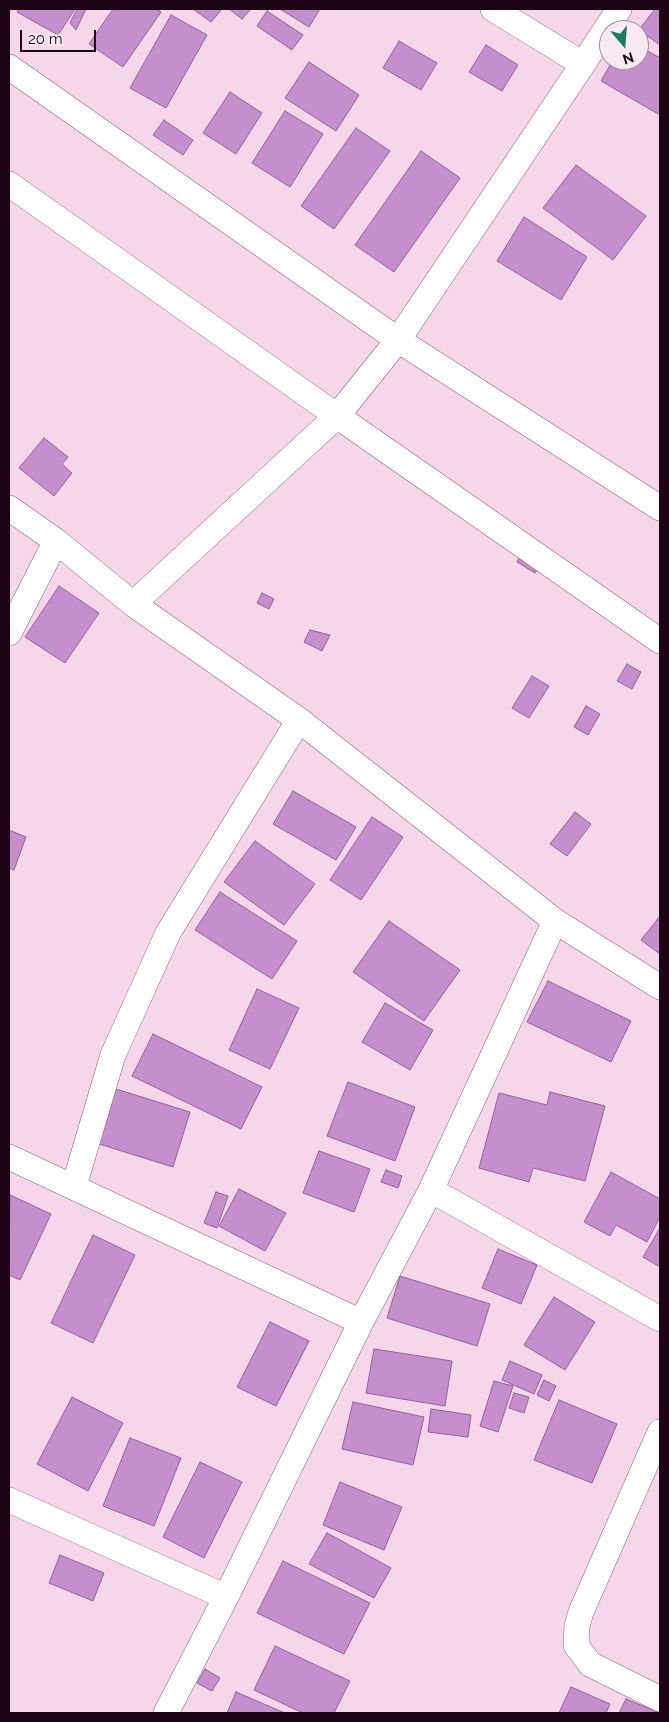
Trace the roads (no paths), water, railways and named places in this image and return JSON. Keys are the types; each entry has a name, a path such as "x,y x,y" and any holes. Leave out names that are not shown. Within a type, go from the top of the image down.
{"street":[{"path":"493,9 583,64"},
{"path":"134,604 337,416 398,340 619,9"},
{"path":"9,67 398,340 660,508"},
{"path":"9,184 660,641"},
{"path":"9,508 56,541 134,604 299,720 555,921 660,987"},
{"path":"9,633 56,541"},
{"path":"74,1186 113,1055 168,934 299,720"},
{"path":"166,1713 226,1597 361,1322 431,1190 555,921"},
{"path":"9,1157 361,1322"},
{"path":"431,1190 660,1319"},
{"path":"660,1432 581,1612 577,1626 576,1645 590,1664 660,1699"},
{"path":"9,1500 226,1597"}]}
